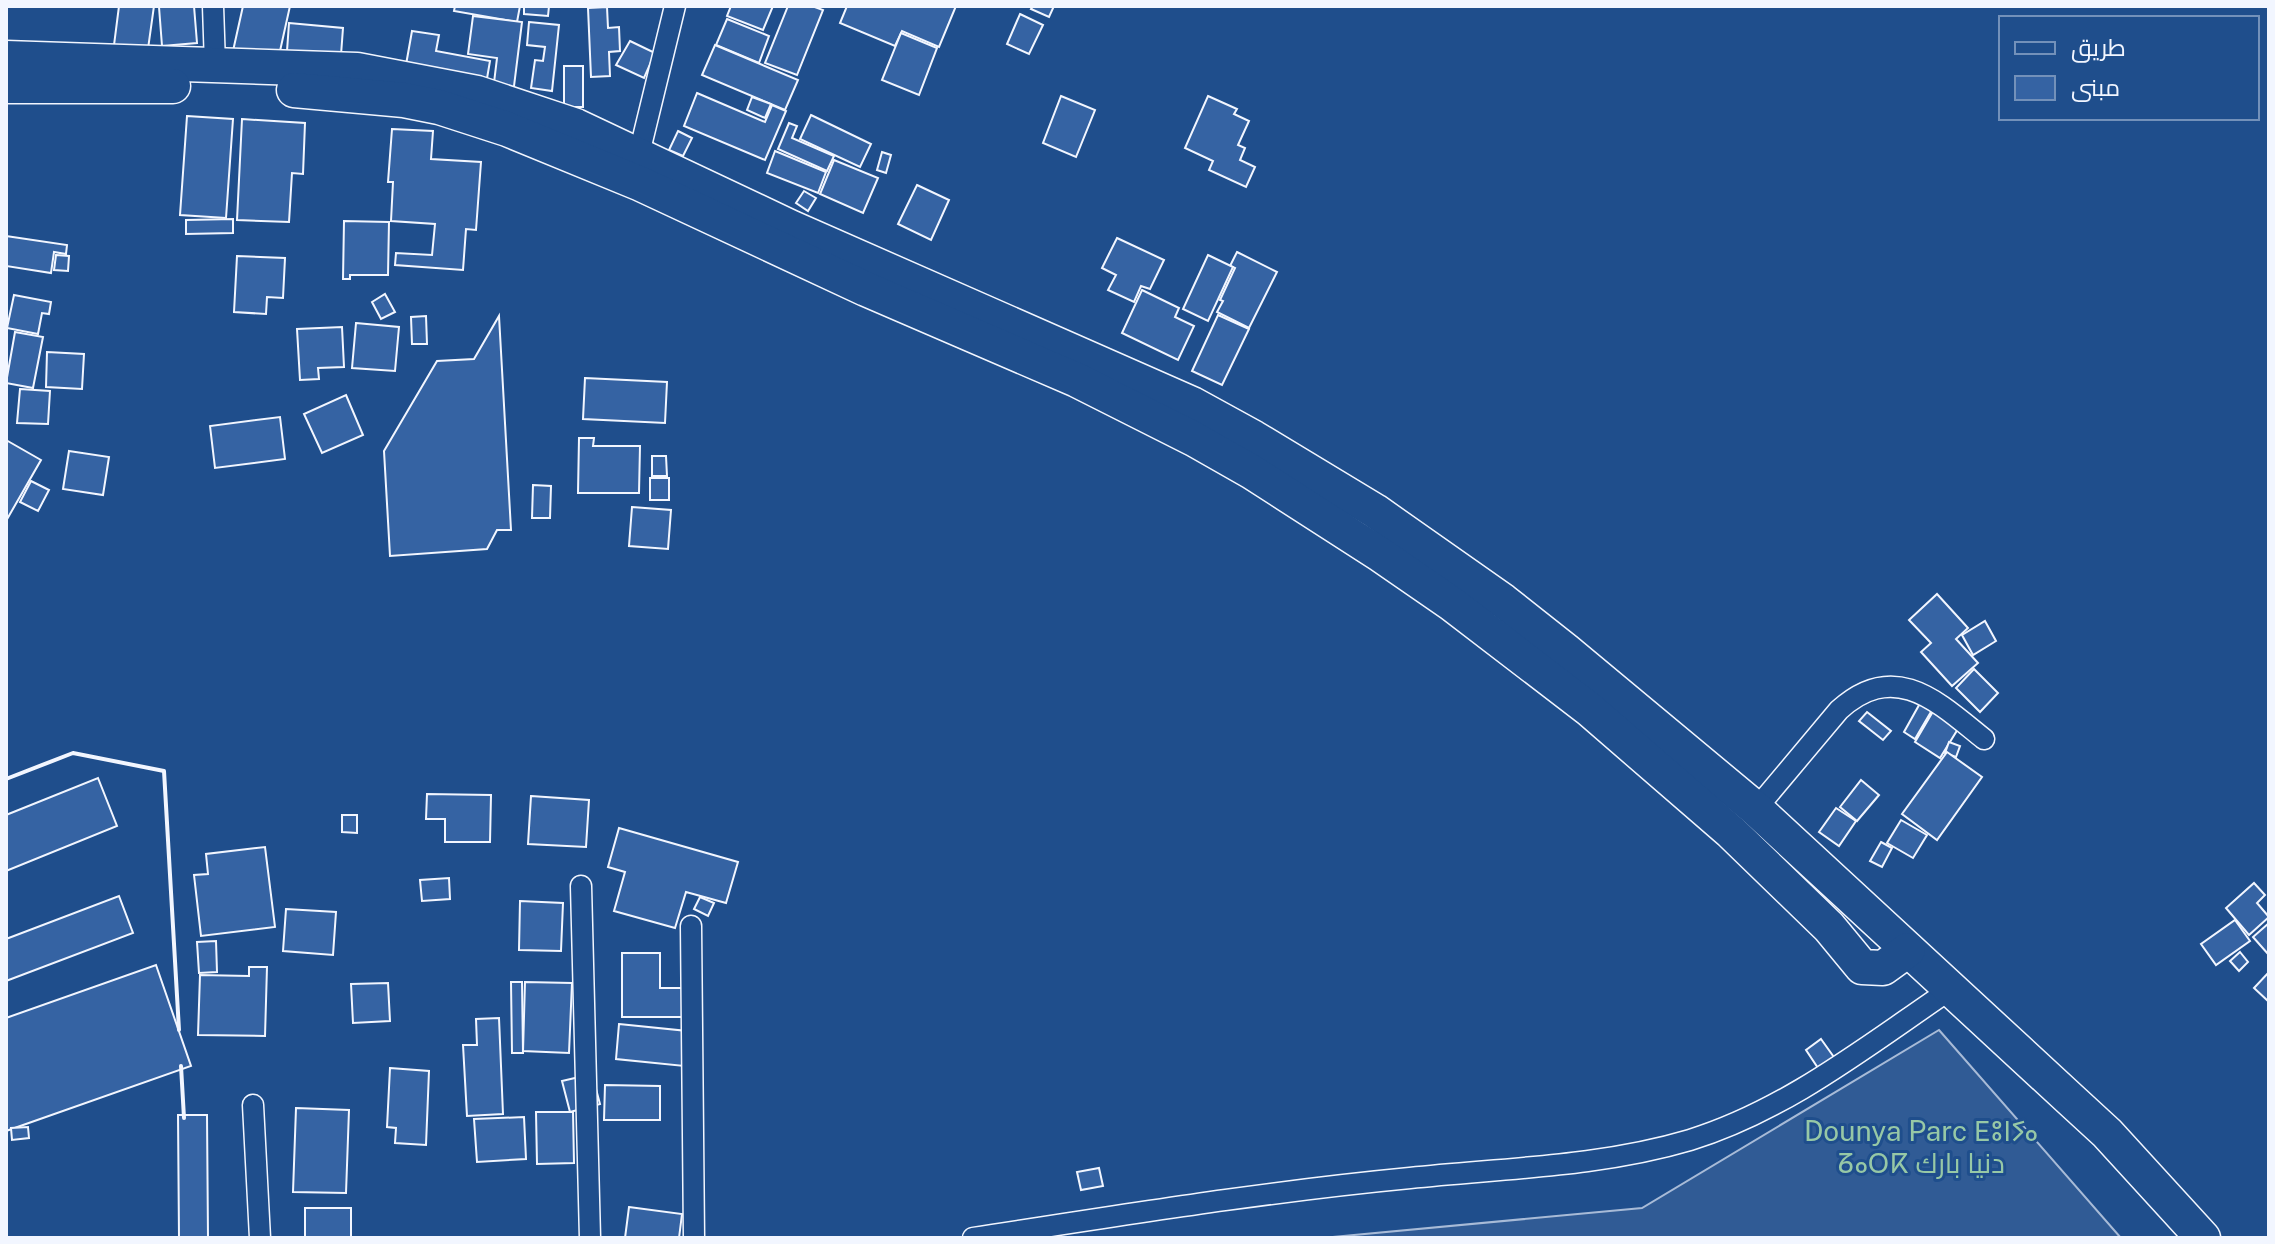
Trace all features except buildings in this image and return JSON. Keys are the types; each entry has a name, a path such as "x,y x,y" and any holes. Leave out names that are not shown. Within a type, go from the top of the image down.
{"main road":[{"path":"6,58 357,70 438,83 527,108 639,154 779,222 1192,404 1279,452 1388,520 1503,601 1636,707 1756,809 2107,1133 2203,1238"},
{"path":"6,86 240,87 379,97 439,107 507,129 641,184 866,289 1077,380 1194,439 1275,487 1381,555 1521,655 1613,729 1731,832 1829,927 1862,967 1883,968 1908,950"}],"street":[{"path":"213,6 215,65"},
{"path":"639,154 675,6"},
{"path":"1756,809 1839,710 1873,689 1900,687 1926,694 1984,739"},
{"path":"581,886 590,1238"},
{"path":"691,926 694,1238"},
{"path":"973,1238 1364,1183 1584,1163 1691,1140 1785,1101 1951,989"},
{"path":"253,1105 260,1238"}],"shaded area":[{"name":"Dounya Parc ⴹⵓⵏⵢⴰ ⵒⴰⵔⴽ دنيا بارك","path":"1939,1030 2121,1238 1322,1238 1642,1208"}],"wall":[{"path":"6,779 73,753 164,771 179,1030"},
{"path":"181,1066 184,1118"}]}
